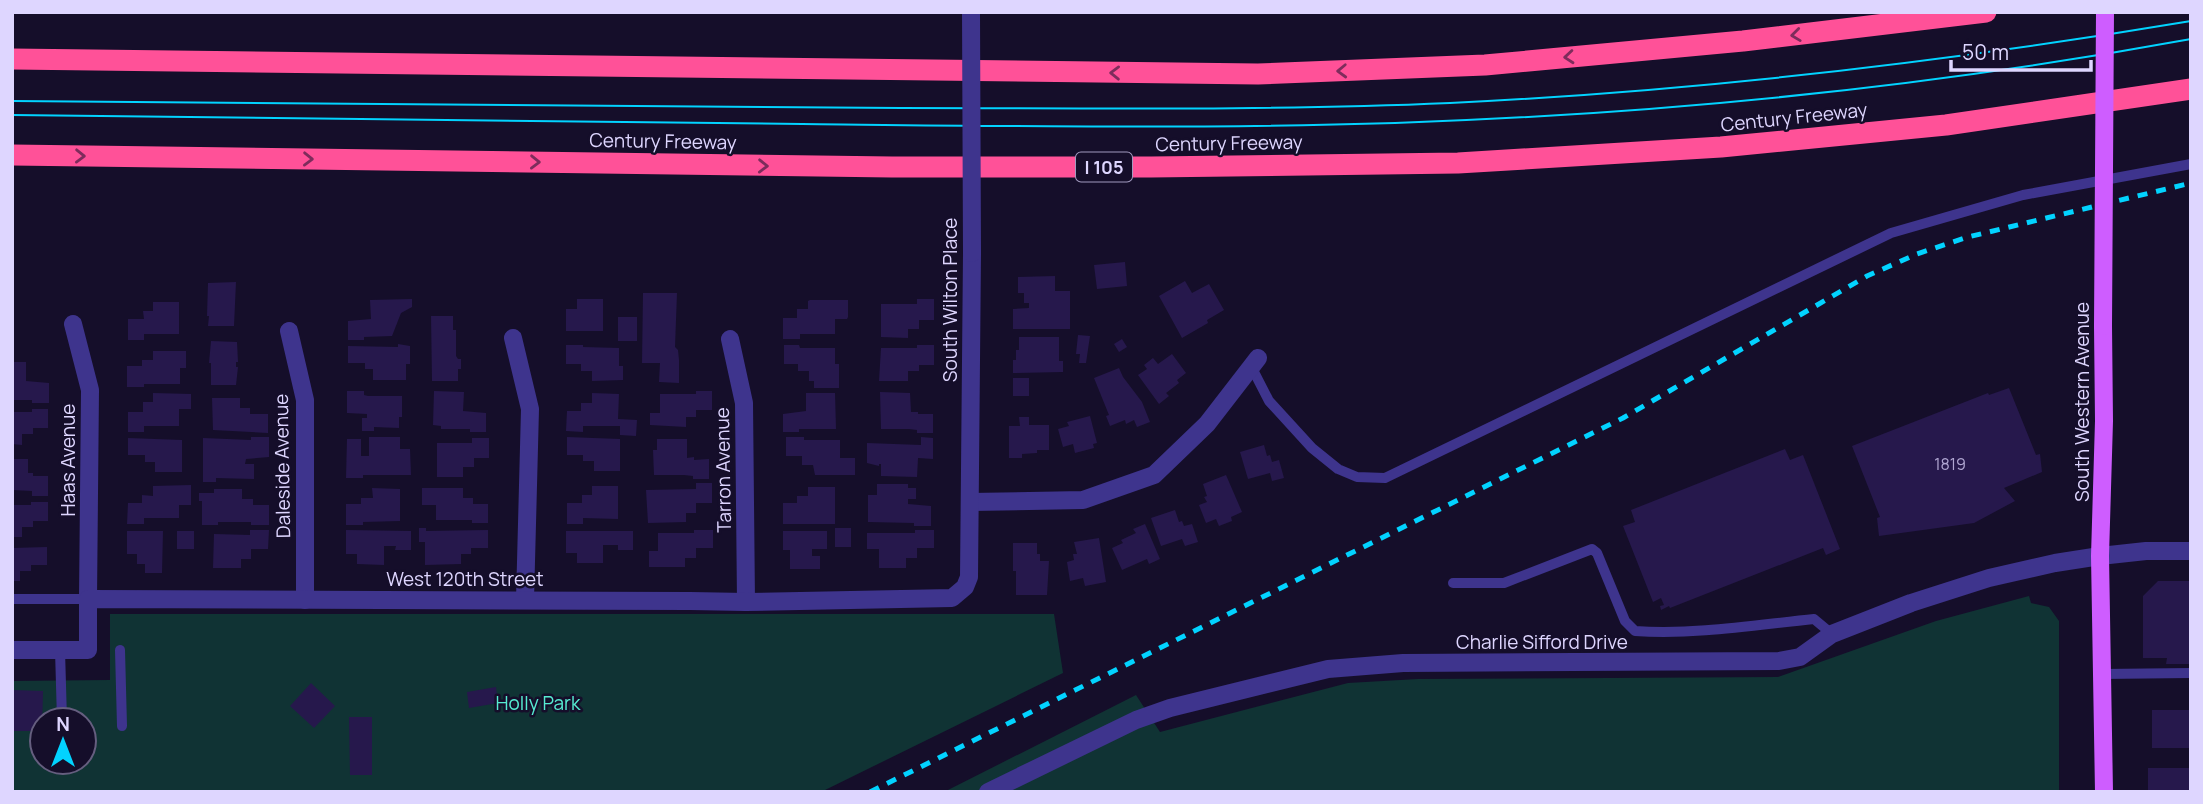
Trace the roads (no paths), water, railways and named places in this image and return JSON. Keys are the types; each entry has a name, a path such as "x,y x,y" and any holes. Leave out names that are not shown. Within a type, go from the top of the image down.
{"highway":[{"path":"12,59 1258,74 1485,65 1743,41 1986,12"},
{"name":"Century Freeway","path":"12,155 892,167 1458,163 1721,147 1946,125 2191,89"}],"main road":[{"name":"South Western Avenue","path":"2104,792 2100,556 2103,503 2105,12"}],"street":[{"name":"South Wilton Place","path":"965,587 969,577 970,502 971,12"},
{"name":"Haas Avenue","path":"73,324 90,390 88,599"},
{"name":"Daleside Avenue","path":"289,331 305,400 305,600"},
{"path":"513,338 530,409 525,600"},
{"name":"Tarron Avenue","path":"730,339 744,403 746,603"},
{"path":"970,502 1083,500 1154,475 1207,424 1255,363"},
{"path":"2100,556 2146,551 2191,551"},
{"name":"Charlie Sifford Drive","path":"988,792 1136,720 1170,708 1328,669 1403,663 1779,661 1800,657 1832,634 1911,603 1989,578 2100,556"},
{"name":"West 120th Street","path":"88,599 746,603 953,598 965,587"},
{"path":"12,650 88,650 88,599"}],"lane":[{"path":"1255,363 1269,401 1320,455 1338,470 1357,477 1385,478 1891,233 2023,195 2191,164"},
{"path":"1453,583 1504,583 1592,550 1597,553 1625,621 1635,631 1668,633 1726,630 1815,619 1832,634"},
{"path":"12,599 88,599"},
{"path":"60,650 62,706"},
{"path":"120,650 122,726"},
{"path":"2102,674 2191,673"}],"tram line":[{"path":"12,101 1107,109 1450,103 1636,91 1822,73 2191,21"},
{"path":"12,115 1024,126 1395,123 1595,113 1794,96 1994,71 2191,39"}],"railway":[{"path":"870,792 1623,418 1867,276 1917,254 1968,237 2191,183"}],"park label":[{"name":"Holly Park","path":"538,703"}]}
